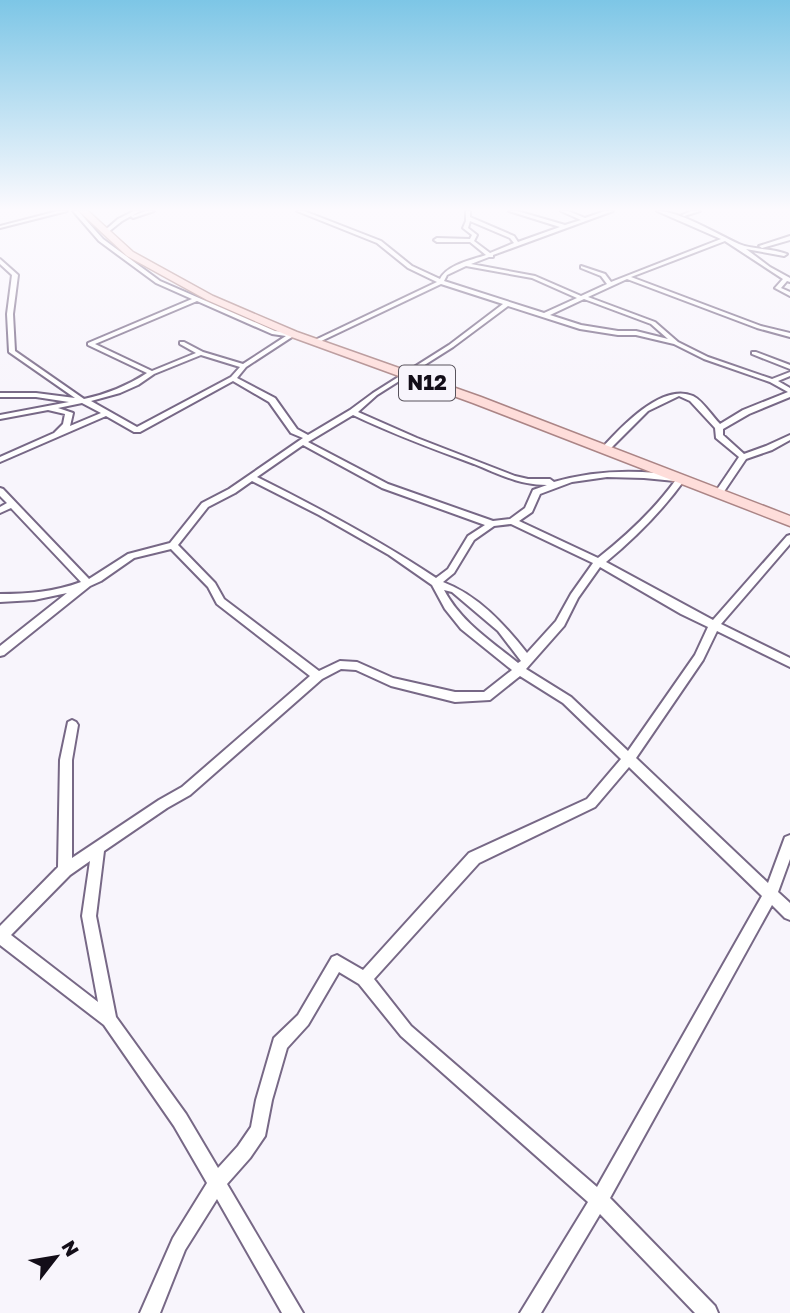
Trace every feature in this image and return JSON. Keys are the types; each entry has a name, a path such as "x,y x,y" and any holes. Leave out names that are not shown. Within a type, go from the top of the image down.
{"main road":[{"name":"N12","path":"160,272 210,298 293,334 605,449 790,522"}],"street":[{"path":"12,272 15,275 12,293 12,352 86,402 136,430 233,378 244,366 293,334"},
{"path":"145,272 158,282 274,333 293,334"},
{"path":"419,272 440,282 598,331 636,332 676,343 706,358 772,381 790,393"},
{"path":"315,342 440,282 449,272"},
{"path":"507,272 533,277 653,323 676,343"},
{"path":"596,272 603,275 611,285"},
{"path":"546,315 639,272"},
{"path":"627,277 759,327 790,335"},
{"path":"788,279 778,288 790,293"},
{"path":"0,293 12,293"},
{"path":"152,373 90,344 197,299"},
{"path":"0,598 34,597 87,583 98,579 131,556 173,545 205,505 353,412 452,346 507,304"},
{"path":"636,332 653,323"},
{"path":"182,343 201,353 244,366"},
{"path":"0,417 43,407 86,402 201,353"},
{"path":"754,353 790,367"},
{"path":"772,381 790,374"},
{"path":"233,378 272,400 294,431 305,440 385,485 492,524"},
{"path":"719,428 790,393"},
{"path":"605,449 645,409 679,394 693,399 719,428 719,436 743,457"},
{"path":"0,395 36,395 86,402"},
{"path":"43,407 69,413 67,425 50,439"},
{"path":"293,1313 180,1120 109,1020 0,936 65,870 163,804 187,791 318,676 340,665 357,666 391,682 455,696 486,697 523,665 560,623 573,596 598,562 624,542 667,498 681,479 638,474 582,477 529,484 512,480 489,467 406,437 353,412"},
{"path":"0,460 106,413"},
{"path":"718,494 743,457 790,437"},
{"path":"251,478 323,513 392,553 436,583 454,590 502,628 523,665"},
{"path":"436,583 451,571 471,538 492,524 512,521 529,510 536,492 556,482"},
{"path":"0,491 87,583"},
{"path":"0,510 13,504"},
{"path":"512,521 598,562 715,626 790,663"},
{"path":"363,978 474,858 590,803 628,760 699,657 715,626 790,538"},
{"path":"173,545 212,584 220,601 318,676"},
{"path":"0,652 87,583"},
{"path":"436,583 448,606 465,626 523,665 567,700 790,914"},
{"path":"65,870 66,760 72,725"},
{"path":"530,1313 599,1200 771,894 790,842"},
{"path":"98,849 89,916 109,1020"},
{"path":"149,1313 179,1244 218,1181 259,1130 264,1100 280,1044 303,1020 337,962 363,978 407,1031 599,1200 708,1313"}]}
